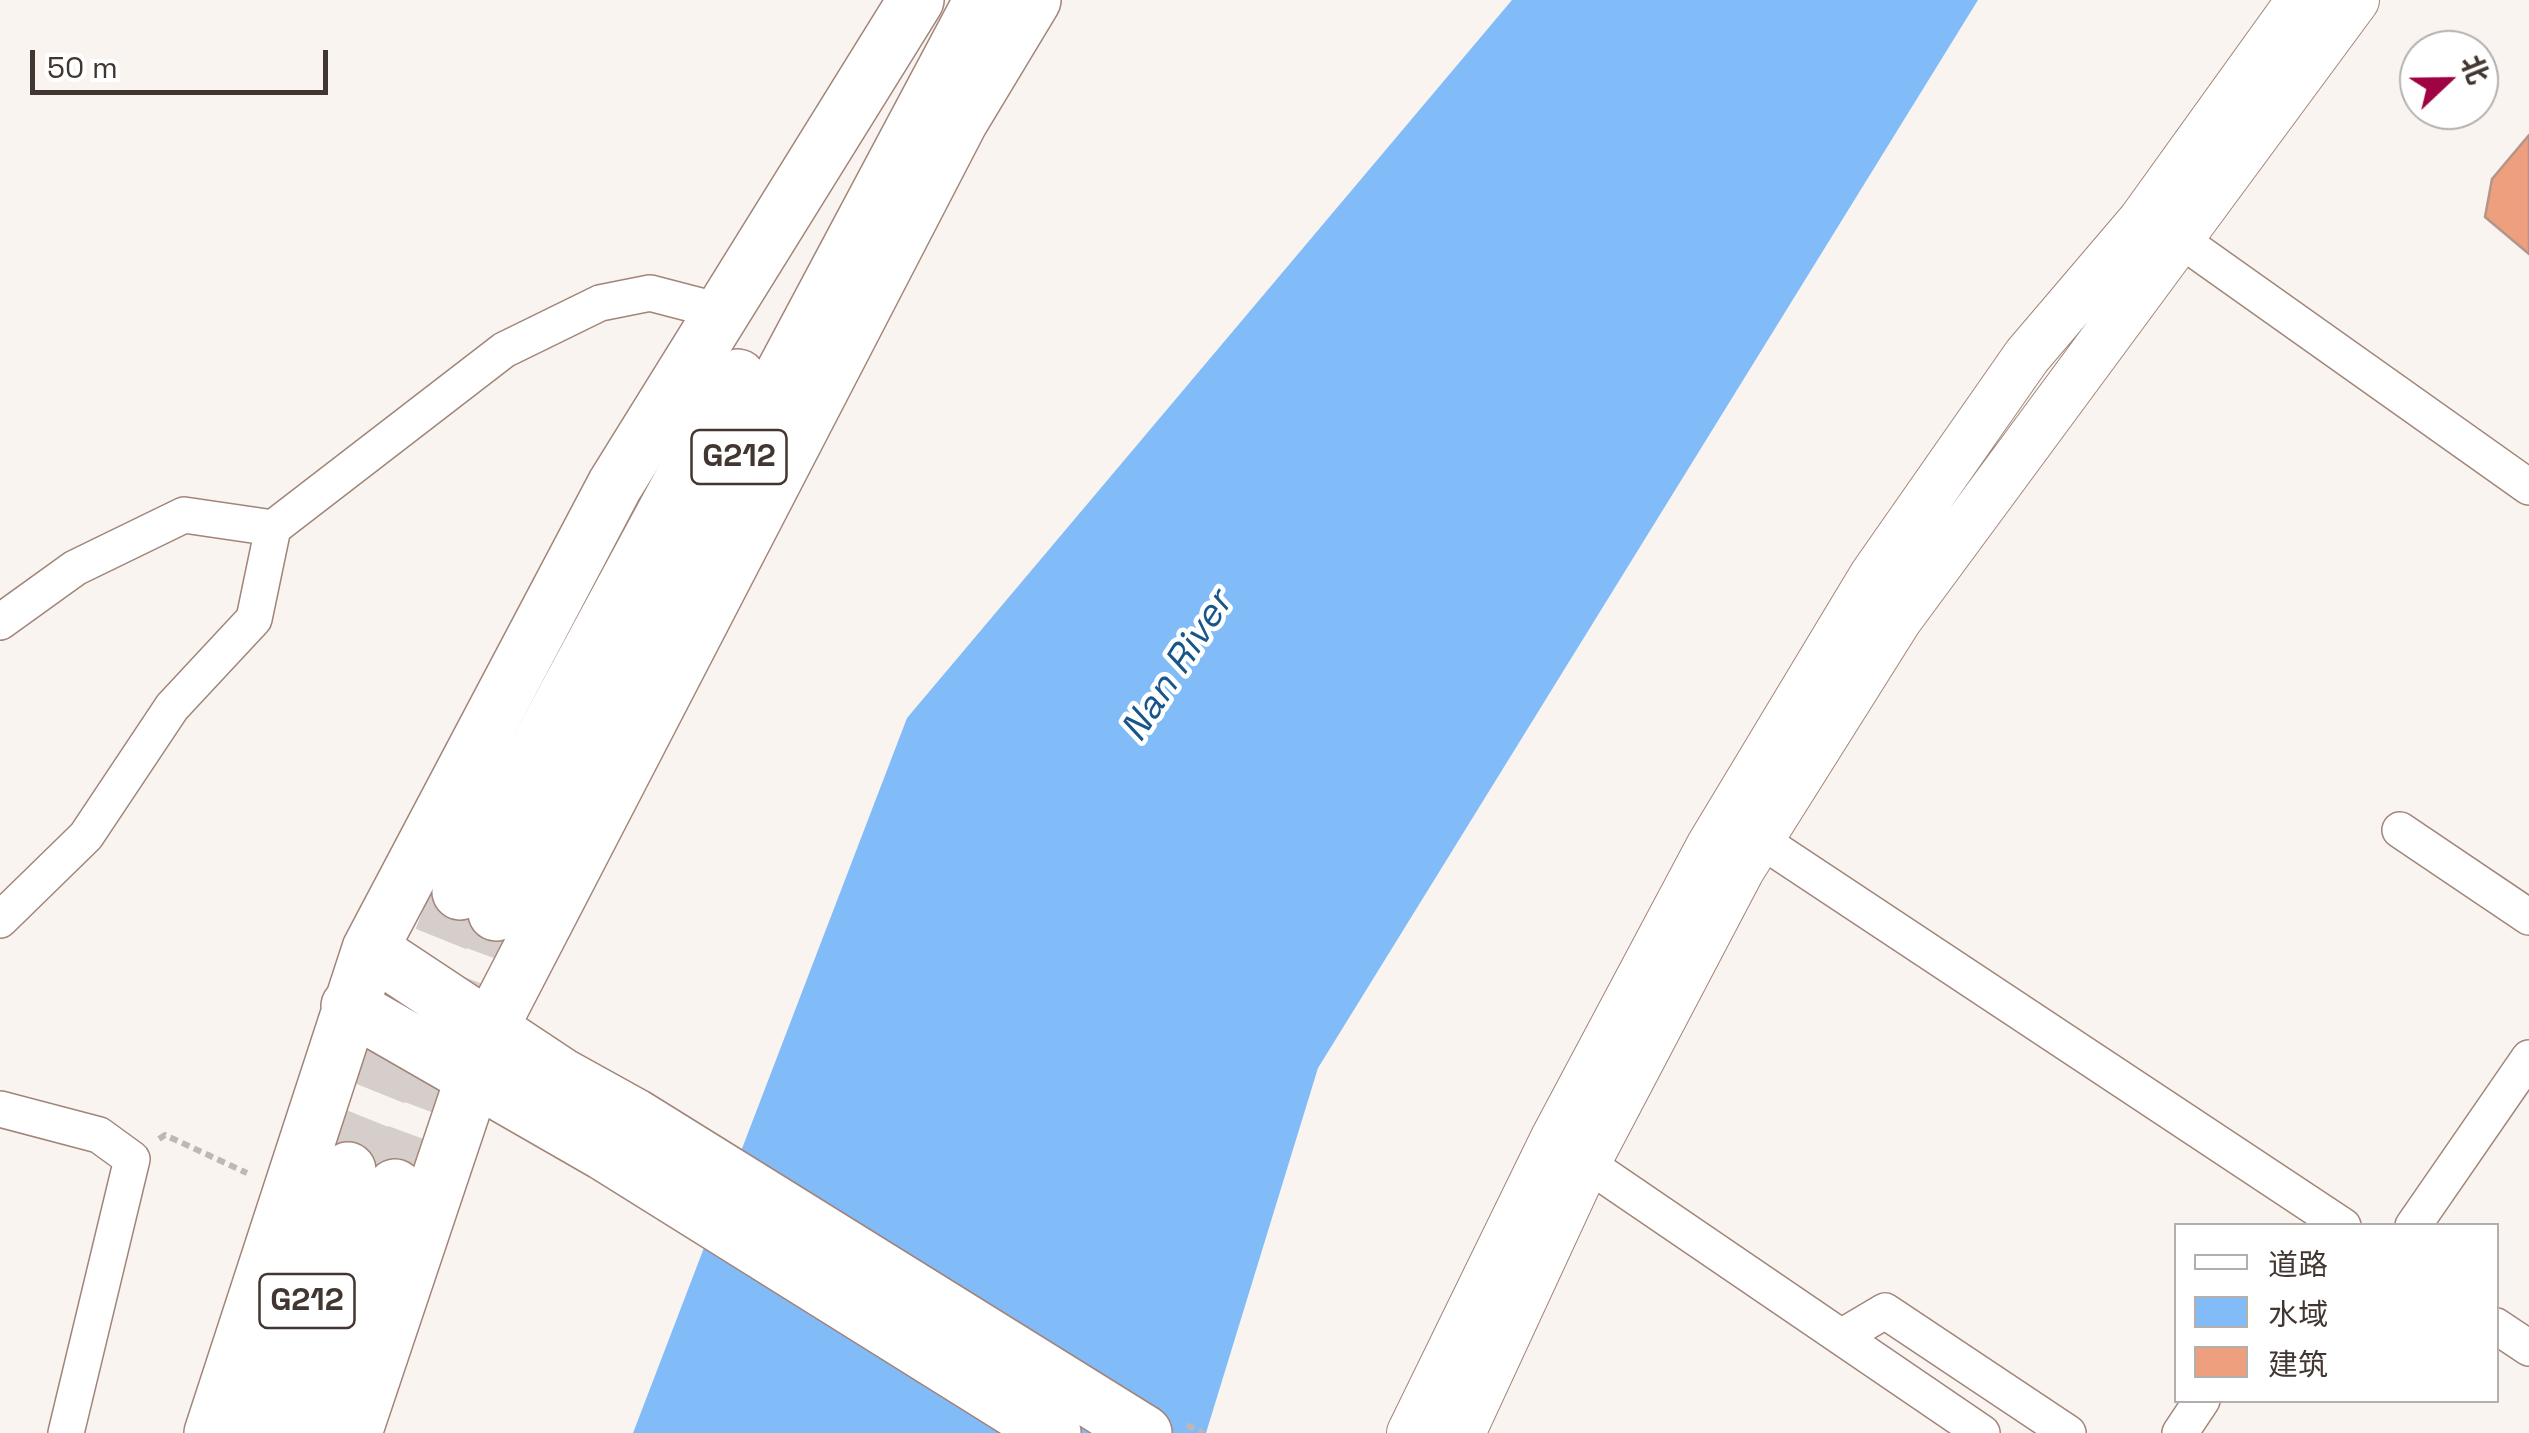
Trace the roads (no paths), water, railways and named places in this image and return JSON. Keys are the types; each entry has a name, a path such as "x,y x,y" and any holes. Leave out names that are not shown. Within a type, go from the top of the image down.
{"main road":[{"path":"212,1433 370,949 615,486 916,0"},
{"name":"G212","path":"941,0 478,903 982,0"},
{"path":"354,1433 480,1052 951,138 1033,0"},
{"path":"370,949 480,1052 1053,1433"},
{"path":"349,1006 480,1052"},
{"path":"550,1095 634,1116 1144,1433"},
{"name":"G212","path":"266,1433 372,1178 312,1433"}],"street":[{"path":"1460,1433 1586,1163 1740,870 1898,619 2160,230 2301,0"},
{"path":"1411,1433 1554,1138 1710,847 1874,575 2027,356 2160,230 2354,0"},
{"path":"2160,230 2529,487"},
{"path":"0,920 86,836 172,707 254,619 273,528 504,350 600,303 650,293 723,312"},
{"path":"0,622 76,568 184,515 273,528"},
{"path":"2400,830 2529,918"},
{"path":"1759,839 2328,1222"},
{"path":"2415,1223 2529,1058"},
{"path":"0,1110 99,1135 132,1158 66,1433"},
{"path":"1586,1163 1982,1433"},
{"path":"1841,1337 1886,1311 2068,1433"},
{"path":"2499,1328 2529,1348"},
{"path":"2180,1433 2200,1403"}],"water":[{"name":"Nan River","path":"1512,0 1978,0 1318,1068 1206,1433 633,1433 907,718"}],"tunnel":[{"path":"348,1170 460,892"},
{"path":"395,1187 496,913"}]}
